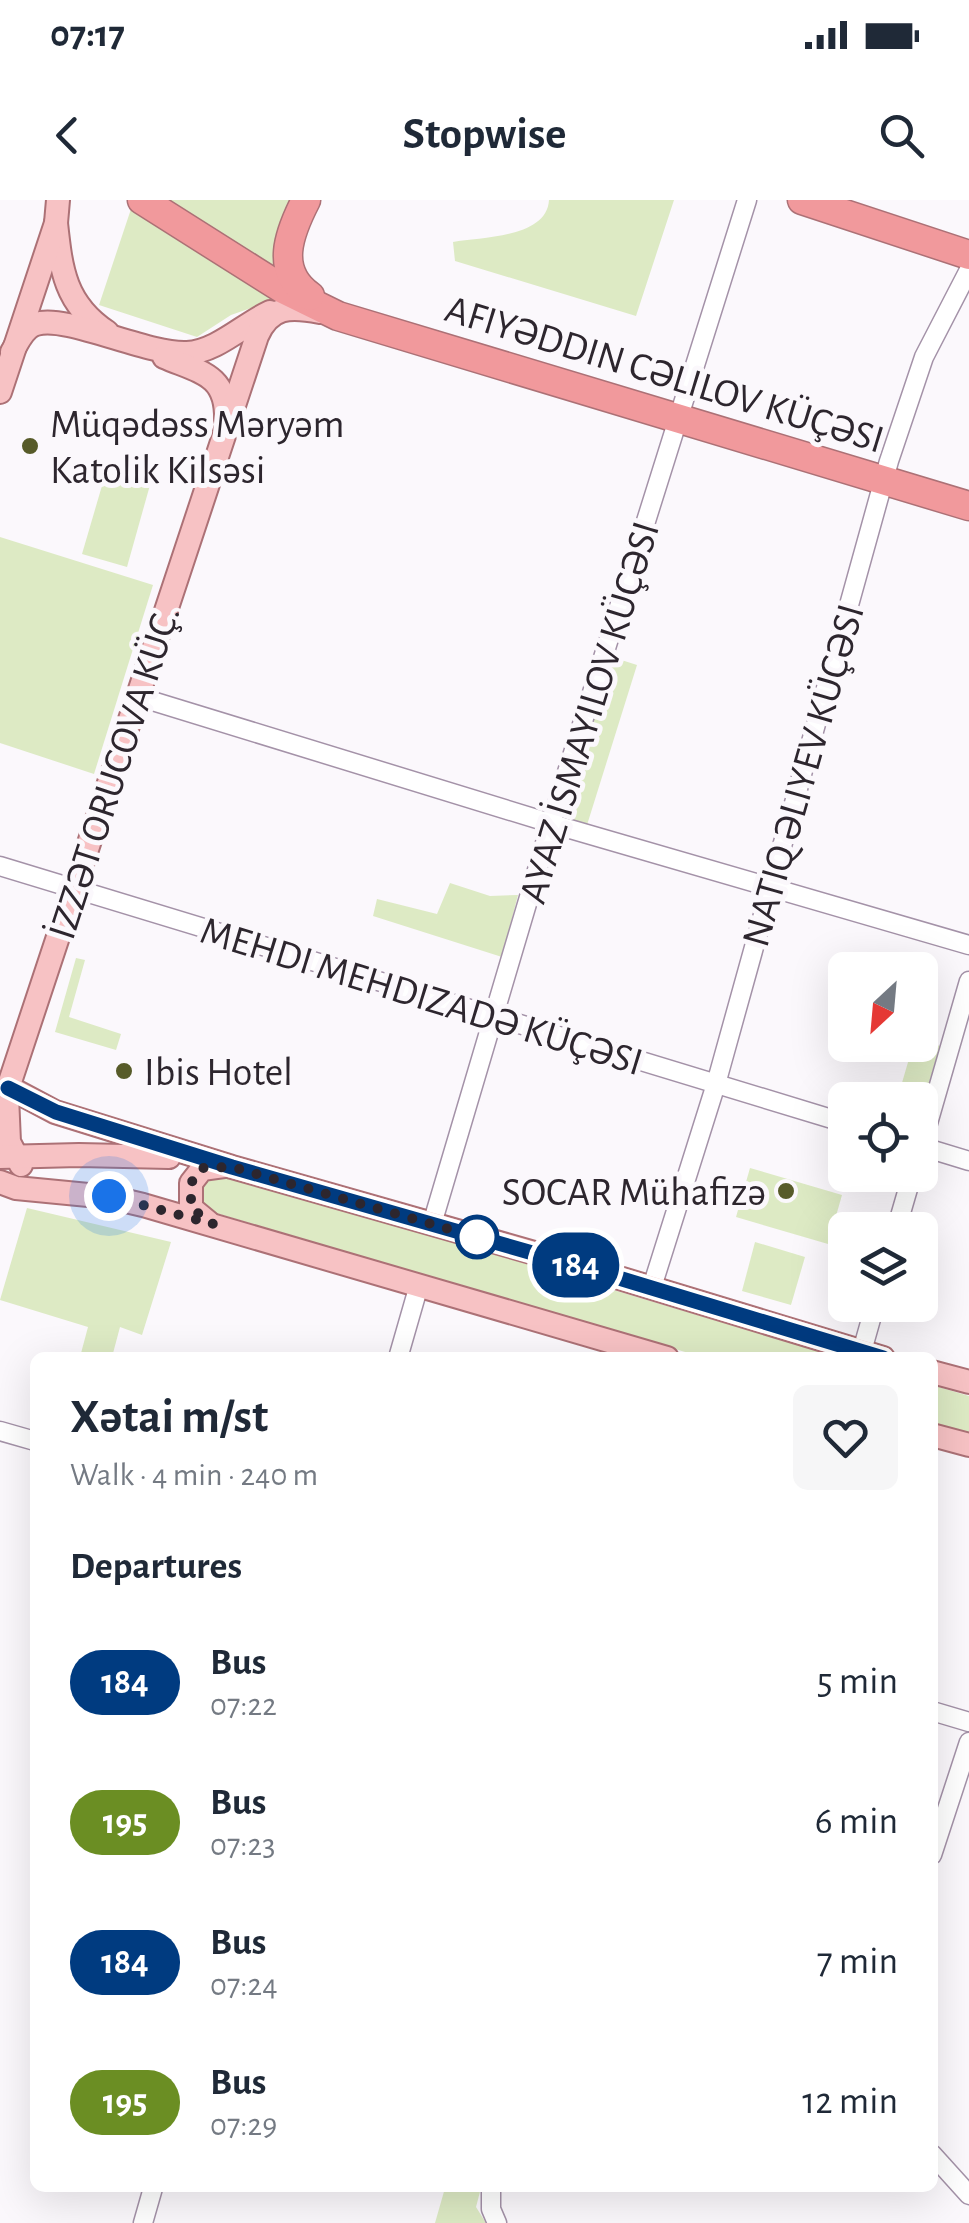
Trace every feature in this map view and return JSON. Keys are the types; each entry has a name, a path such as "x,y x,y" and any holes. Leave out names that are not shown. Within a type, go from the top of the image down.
{"highway":[{"path":"142,200 283,288 338,316"},
{"path":"306,200 288,254 289,276 302,291 338,316"},
{"path":"802,200 969,255"},
{"name":"AFIYƏDDIN CƏLILOV KÜÇƏSI","path":"338,316 969,506"}],"main road":[{"path":"57,211 66,282 80,310 107,331 210,376 223,391 226,425"},
{"path":"0,392 57,211"},
{"path":"12,352 26,330 42,322 192,353 276,310 305,309 338,316"},
{"name":"İZZƏT ORUCOVA KÜÇ.","path":"0,1112 226,425 262,326 276,310"},
{"path":"647,1352 109,1196 8,1185 8,1088 56,1112 232,1167 866,1352"},
{"path":"8,1158 141,1155 232,1167"},
{"path":"8,1158 34,1178 68,1192"},
{"path":"213,1224 191,1208 191,1183 202,1168 232,1167"},
{"path":"938,1374 969,1382"},
{"path":"938,1437 969,1445"}],"street":[{"path":"432,1224 551,823 747,200"},
{"name":"NATIQ ƏLIYEV KÜÇƏSI","path":"652,1288 716,1084 884,481 924,356 969,270"},
{"path":"136,696 969,946"},
{"name":"MEHDI MEHDIZADƏ KÜÇƏSI","path":"0,866 828,1118"},
{"path":"938,1087 969,981"},
{"path":"938,1153 969,1161"},
{"path":"400,1352 419,1285"},
{"path":"873,1352 874,1322"},
{"path":"0,1431 30,1440"},
{"path":"938,1713 969,1722"},
{"path":"938,1837 969,1742"},
{"path":"938,2160 969,2194"},
{"path":"143,2223 152,2192"},
{"path":"490,2192 497,2223"}],"green space":[{"path":"167,200 297,200 276,267"},
{"path":"549,200 674,200 636,316 455,261 453,242 525,229 545,213"},
{"path":"131,209 274,300 231,315 197,337 99,305"},
{"path":"106,472 150,485 127,567 82,554"},
{"path":"0,537 153,585 94,774 0,743"},
{"path":"612,657 637,665 587,825 562,817"},
{"path":"450,883 490,896 518,895 502,957 373,916 377,899 437,914"},
{"path":"76,958 85,960 69,1017 121,1034 116,1050 55,1032"},
{"path":"908,1062 935,1062 929,1082 902,1082"},
{"path":"750,1168 842,1195 837,1212 828,1212 828,1244 736,1217"},
{"path":"220,1173 822,1352 685,1352 209,1211 201,1200 206,1182"},
{"path":"27,1208 171,1242 142,1335 120,1327 113,1352 81,1352 88,1327 0,1300"},
{"path":"755,1242 805,1257 791,1305 742,1291"},
{"path":"938,1387 969,1396 969,1437 938,1428"},
{"path":"444,2192 480,2192 476,2207 486,2223 435,2223"}],"bus line":[{"name":"184","path":"8,1088 56,1112 232,1167 863,1352"}],"place":[{"name":"Müqədəss Məryəm Katolik Kilsəsi","path":"30,446"},
{"name":"Ibis Hotel","path":"124,1071"},
{"name":"SOCAR Mühafizə","path":"786,1191"}],"route":[{"path":"109,1196 213,1224 191,1208 191,1183 202,1168 232,1167 477,1237"}]}
